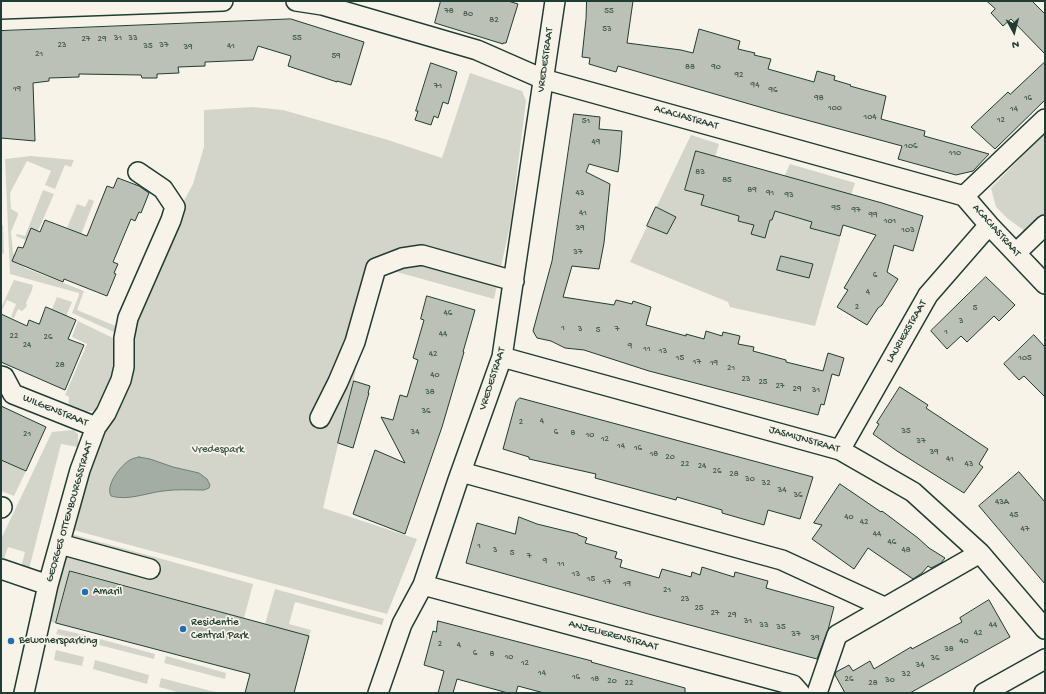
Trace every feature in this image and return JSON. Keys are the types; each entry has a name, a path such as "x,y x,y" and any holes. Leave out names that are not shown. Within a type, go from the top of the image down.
{"street":[{"path":"1,9 224,1"},
{"name":"ACACIASTRAAT","path":"296,1 322,5 477,50 544,79 964,196 989,225 1045,284"},
{"name":"VREDESTRAAT","path":"378,693 402,624 423,585 502,357 555,1"},
{"path":"964,196 1045,119"},
{"name":"GEORGES OTTENBOURGSSTRAAT","path":"24,693 48,585 80,470 96,427 106,413 121,380 124,367 124,338 128,318 171,220 175,207 163,189 138,172"},
{"name":"LAURIERSTRAAT","path":"840,450 928,296 989,225"},
{"path":"1016,253 1045,225"},
{"path":"320,418 338,382 355,342 376,268 402,258 422,255 514,281"},
{"name":"JASMIJNSTRAAT","path":"502,357 840,450 913,492 980,552 1045,629"},
{"name":"WILGENSTRAAT","path":"1,376 4,377 13,394 96,427"},
{"path":"461,472 782,560 884,608"},
{"path":"60,544 150,569"},
{"path":"817,693 837,635 980,552"},
{"path":"1,569 48,585"},
{"name":"ANJELIERENSTRAAT","path":"423,585 793,685 800,693"},
{"path":"984,693 1045,659"}],"green space":[{"name":"Vredespark","path":"470,73 522,91 526,101 511,221 494,299 390,270 382,273 376,285 323,508 417,539 387,614 66,528 131,320 172,223 193,184 204,147 204,110 253,107 283,110 388,140 442,158"},
{"path":"1045,133 1045,214 1026,232 1007,218 996,207 991,188"},
{"path":"691,135 719,144 715,157 696,152 685,190 704,195 701,206 737,215 740,212 738,221 751,224 754,215 756,216 751,234 765,238 770,220 772,220 775,211 794,217 784,177 790,164 855,183 851,195 819,230 840,236 840,240 815,326 730,307 728,302 630,262"},
{"path":"31,156 74,160 71,167 65,165 55,189 45,185 51,171 27,161 10,193 11,209 18,213 11,232 13,253 17,262 25,268 84,291 77,310 118,327 116,333 72,313 79,293 10,274 5,159"},
{"path":"43,190 54,194 38,231 31,229 26,240 16,236 17,234 25,236"},
{"path":"89,199 94,201 79,240 78,233 67,228 77,204 85,207"},
{"path":"3,225 4,254 1,253 1,226"},
{"path":"14,280 33,285 26,303 27,306 22,311 18,309 14,318 11,317 16,304 7,300 1,312 1,308"},
{"path":"57,297 72,302 62,326 72,330 69,335 48,318"},
{"path":"78,321 115,339 114,357 120,360 99,410 72,414 68,410 69,397 65,395 87,344 72,337"},
{"path":"73,430 78,434 78,447 61,444 29,569 42,573 40,578 20,571 25,552 8,547 2,565 1,539 52,432"},
{"path":"1,457 5,462 26,471 14,496 1,491"},
{"path":"71,534 253,584 244,618 70,570 55,623 48,621"},
{"path":"275,589 384,619 382,625 295,602 289,624 311,630 309,636 265,624"},
{"path":"58,629 89,636 88,642 56,634"},
{"path":"100,639 155,654 154,659 99,645"},
{"path":"56,650 84,657 82,666 54,660"},
{"path":"166,656 226,673 225,679 164,663"},
{"path":"95,660 149,675 147,684 93,669"},
{"path":"161,678 219,693 181,693 159,687"}],"shaded area":[{"path":"139,457 199,473 207,479 210,485 209,488 204,490 168,490 124,498 111,496 110,486 118,471 133,458"}],"building":[{"path":"441,1 508,1 518,4 506,43 503,44 435,23"},
{"path":"587,1 633,1 627,43 693,53 699,29 740,41 738,49 771,59 768,69 814,82 817,71 835,76 834,80 886,96 881,119 925,131 924,136 989,154 973,171 956,175 898,159 902,146 618,66 616,72 589,64 590,58 582,57"},
{"path":"987,1 1032,1 1045,14 1045,54 1011,19 1003,26 991,13 995,9"},
{"path":"291,19 364,42 351,85 288,66 291,56 258,46 253,60 205,62 205,66 178,67 179,73 157,74 157,78 142,78 141,75 79,74 79,77 49,78 49,81 33,83 35,141 1,138 1,31"},
{"path":"1045,62 1045,100 995,149 971,127 1008,92 1010,94"},
{"path":"431,63 457,72 448,104 443,102 438,118 434,116 431,125 415,120 418,111 416,111"},
{"path":"574,114 600,117 599,129 622,131 618,172 589,164 586,172 610,184 604,243 599,269 572,266 563,297 614,305 616,300 632,304 633,301 651,307 646,325 686,336 686,334 704,339 706,331 722,336 723,332 740,336 738,344 754,347 753,351 786,360 786,362 823,371 828,353 844,358 839,376 832,374 824,405 821,404 818,415 649,371 584,350 565,348 551,341 537,338 533,331 552,261"},
{"path":"696,151 882,203 923,216 913,251 894,245 887,272 898,279 882,305 878,308 867,325 837,307 848,290 844,288 876,235 843,225 840,236 810,228 812,222 775,211 772,220 770,220 765,238 751,234 754,225 738,221 739,216 701,205 704,195 685,190"},
{"path":"118,178 139,186 149,193 141,213 139,212 135,221 131,219 113,262 118,264 114,273 116,274 107,296 64,279 63,282 12,261 18,247 23,248 31,228 40,232 45,220 87,236 107,186 113,188"},
{"path":"656,207 676,217 667,234 647,226"},
{"path":"781,256 813,264 809,278 777,270"},
{"path":"986,277 1015,305 999,321 994,316 967,342 961,336 947,349 931,331"},
{"path":"427,296 475,310 442,427 405,534 353,514 375,450 405,463 381,417 393,420 400,395 407,397 418,360 413,358 424,320 421,319"},
{"path":"46,307 76,320 68,339 84,345 65,390 1,362 1,314 27,326 29,320 39,324"},
{"path":"1034,335 1045,347 1045,397 1024,376 1019,380 1004,364"},
{"path":"354,381 370,386 353,448 338,443"},
{"path":"900,387 928,405 926,408 988,449 979,464 983,467 964,493 897,451 873,434 879,424 877,423"},
{"path":"520,398 813,477 800,519 768,510 764,525 722,513 722,510 677,497 676,500 595,478 596,474 529,459 529,457 503,449 516,402"},
{"path":"1,406 46,427 26,471 1,460"},
{"path":"1019,472 1045,502 1045,584 979,506"},
{"path":"840,484 881,512 882,511 929,548 945,558 941,563 931,568 928,566 922,573 913,579 868,548 854,569 812,539 822,525 814,523"},
{"path":"519,517 537,524 578,534 587,538 585,543 617,552 615,558 622,560 620,567 659,578 662,569 691,577 692,572 700,575 702,567 734,577 735,572 768,581 766,588 834,607 828,630 817,659 466,563 477,523 515,534"},
{"name":"Residentie Central Park","path":"70,571 309,636 294,693 245,693 250,674 56,623"},
{"path":"989,600 1010,637 910,693 845,693 835,675 836,672 849,665 853,671 870,661 874,669 911,647 912,649 962,622 960,618"},
{"path":"438,621 592,661 591,662 685,688 685,693 544,693 518,686 516,693 508,693 457,679 453,693 438,693 444,671 424,665 433,631 436,632"}],"place":[{"name":"Amaril","path":"85,592"},
{"name":"Residentie Central Park","path":"183,629"},
{"name":"Bewonersparking","path":"11,641"}]}
